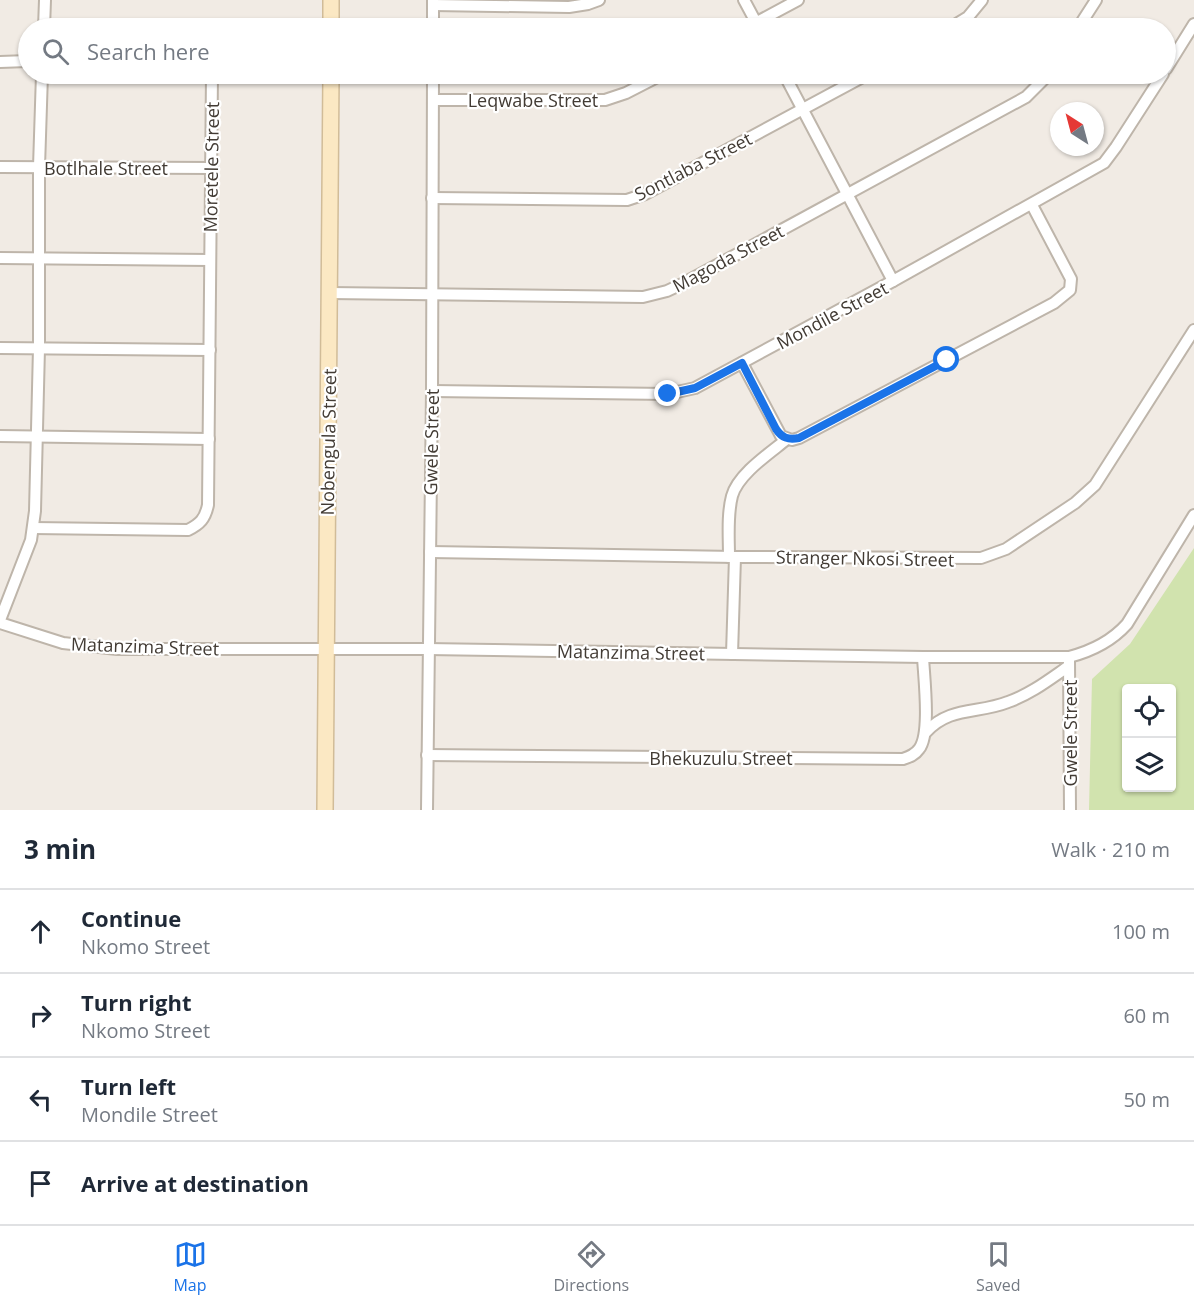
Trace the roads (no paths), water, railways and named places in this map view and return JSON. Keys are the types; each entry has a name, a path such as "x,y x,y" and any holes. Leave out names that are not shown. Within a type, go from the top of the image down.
{"street":[{"path":"44,18 45,0"},
{"path":"331,0 331,18"},
{"path":"433,3 569,7 598,0"},
{"path":"744,0 751,18"},
{"path":"769,18 798,0"},
{"path":"966,18 982,0"},
{"path":"1084,18 1096,0"},
{"path":"1176,53 1194,24"},
{"path":"0,62 18,61"},
{"path":"0,622 33,528 39,348 39,167 42,84"},
{"name":"Moretele Street","path":"33,528 188,530 198,525 205,517 208,505 212,84"},
{"name":"Nobengula Street","path":"325,810 331,84"},
{"name":"Gwele Street","path":"427,810 433,84"},
{"name":"Leqwabe Street","path":"433,100 605,100 644,84"},
{"path":"790,84 893,281"},
{"name":"Sontlaba Street","path":"432,198 627,200 645,194 850,84"},
{"name":"Magoda Street","path":"330,293 643,297 655,295 684,283 1026,97 1039,84"},
{"name":"Mondile Street","path":"432,391 668,394 695,388 1032,205 1104,163 1157,84"},
{"name":"Botlhale Street","path":"0,167 212,168"},
{"path":"742,363 781,436 787,439 799,438 1065,295 1070,290 1071,279 1032,205"},
{"path":"0,258 210,260"},
{"name":"Stranger Nkosi Street","path":"430,552 981,558 1006,549 1080,499 1095,485 1194,330"},
{"path":"0,348 210,350"},
{"path":"0,436 209,439"},
{"path":"732,654 730,509 732,494 748,472 787,439"},
{"name":"Matanzima Street","path":"0,622 63,644 87,647 427,649 1069,661 1118,634 1127,624 1194,515"},
{"path":"924,657 926,732"},
{"path":"926,732 942,718 1020,698 1069,661"},
{"name":"Gwele Street","path":"1069,661 1070,810"},
{"name":"Bhekuzulu Street","path":"427,755 903,759 913,755 919,749 926,732"}]}
